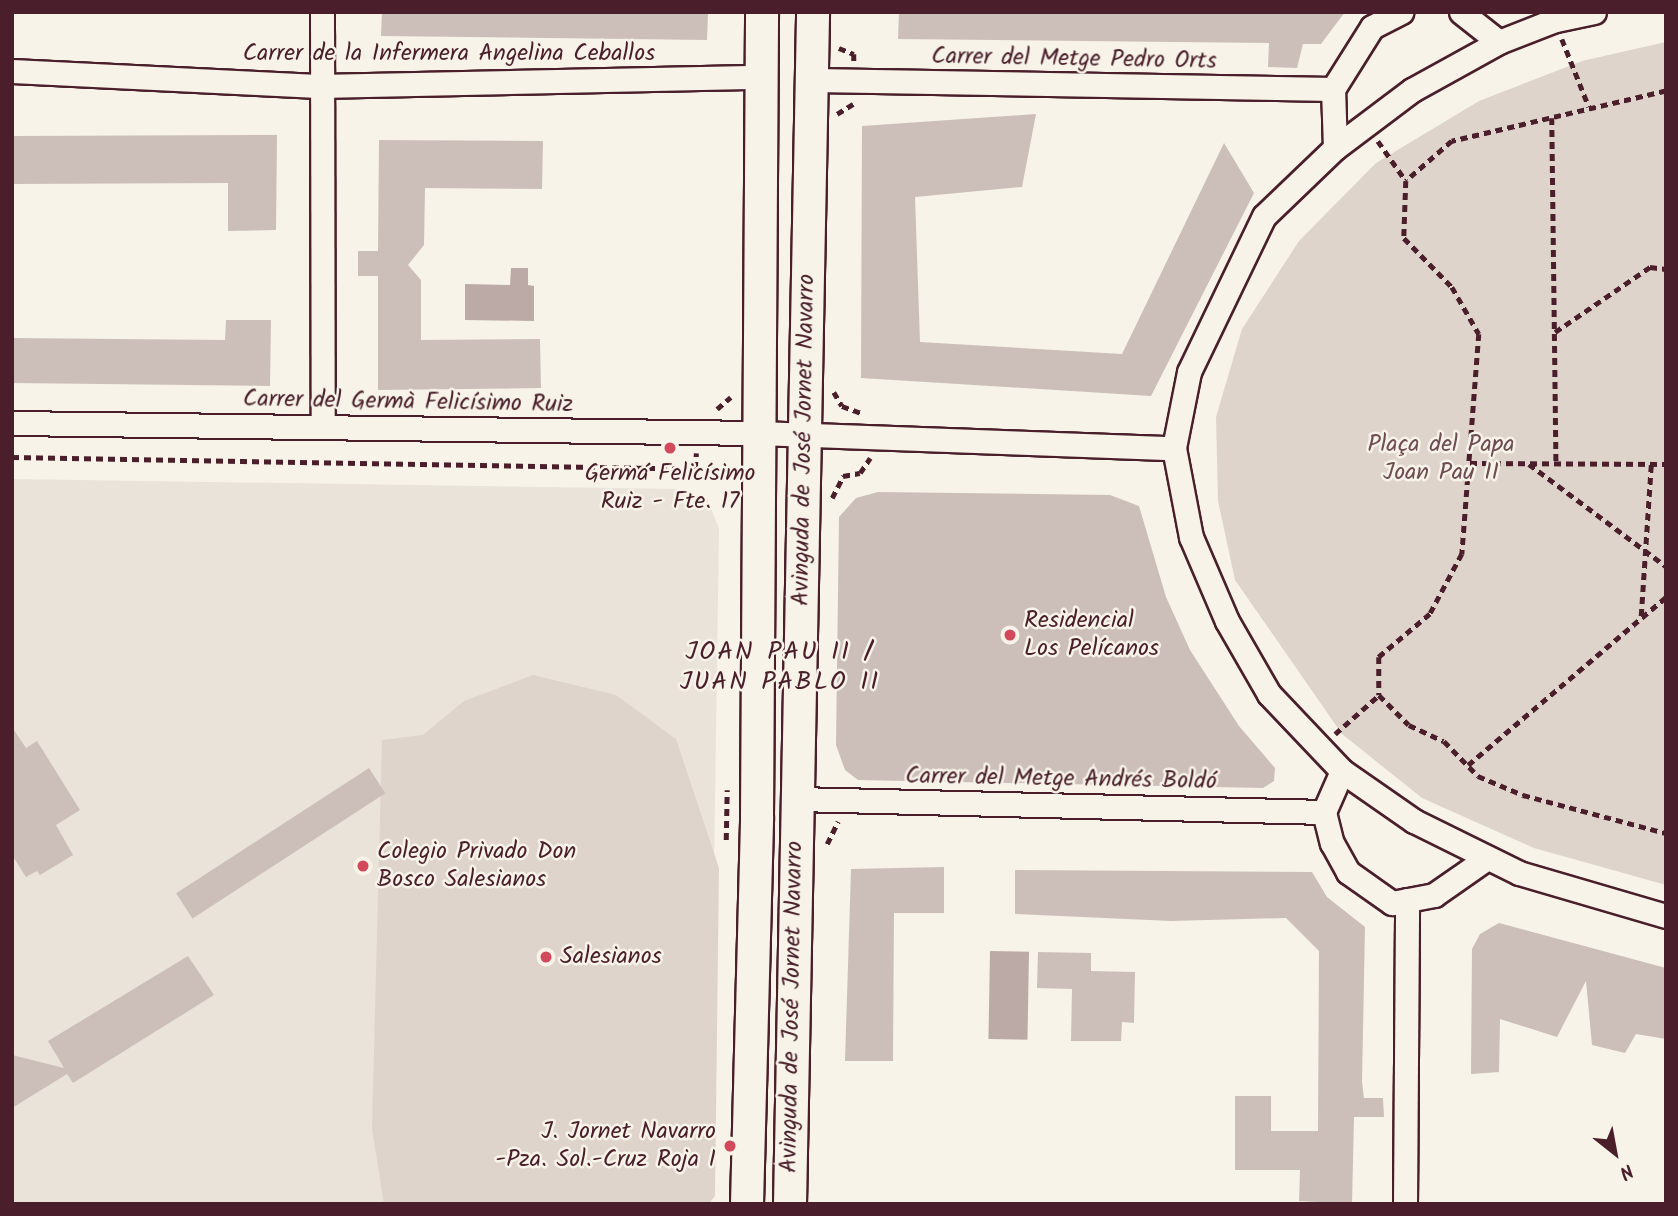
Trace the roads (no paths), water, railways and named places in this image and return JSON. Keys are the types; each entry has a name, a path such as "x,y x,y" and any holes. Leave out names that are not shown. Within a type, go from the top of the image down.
{"street":[{"path":"322,12 318,86 323,426"},
{"name":"Avinguda de José Jornet Navarro","path":"747,1204 757,817 756,433 762,12"},
{"name":"Avinguda de José Jornet Navarro","path":"790,1204 802,438 814,80 813,12"},
{"path":"1335,148 1333,89 1372,27 1401,12"},
{"path":"1461,12 1499,42"},
{"path":"1594,12 1555,20 1499,42 1366,123 1335,148 1264,216 1189,372 1174,448 1191,537 1227,621 1269,694 1342,771 1414,821 1488,858 1575,893 1666,916"},
{"name":"Carrer de la Infermera Angelina Ceballos","path":"12,72 318,86 761,77"},
{"name":"Carrer del Metge Pedro Orts","path":"814,80 1333,89"},
{"name":"Carrer del Germà Felicísimo Ruiz","path":"12,424 756,433 802,438 1174,448"},
{"path":"1342,771 1324,812 1348,872 1392,903 1434,895 1488,858"},
{"name":"Carrer del Metge Andrés Boldó","path":"797,799 1324,812"},
{"path":"1405,1204 1407,900"}],"place":[{"name":"Germá Felicísimo Ruiz - Fte. 17","path":"670,448"},
{"name":"Residencial Los Pelícanos","path":"1010,635"},
{"name":"Colegio Privado Don Bosco Salesianos","path":"363,866"},
{"name":"Salesianos","path":"546,957"},
{"name":"J. Jornet Navarro -Pza. Sol.-Cruz Roja I","path":"730,1146"}],"district":[{"name":"JOAN PAU II / JUAN PABLO II","path":"780,668"}],"park label":[{"name":"Plaça del Papa Joan Pau II","path":"1441,459"}]}
